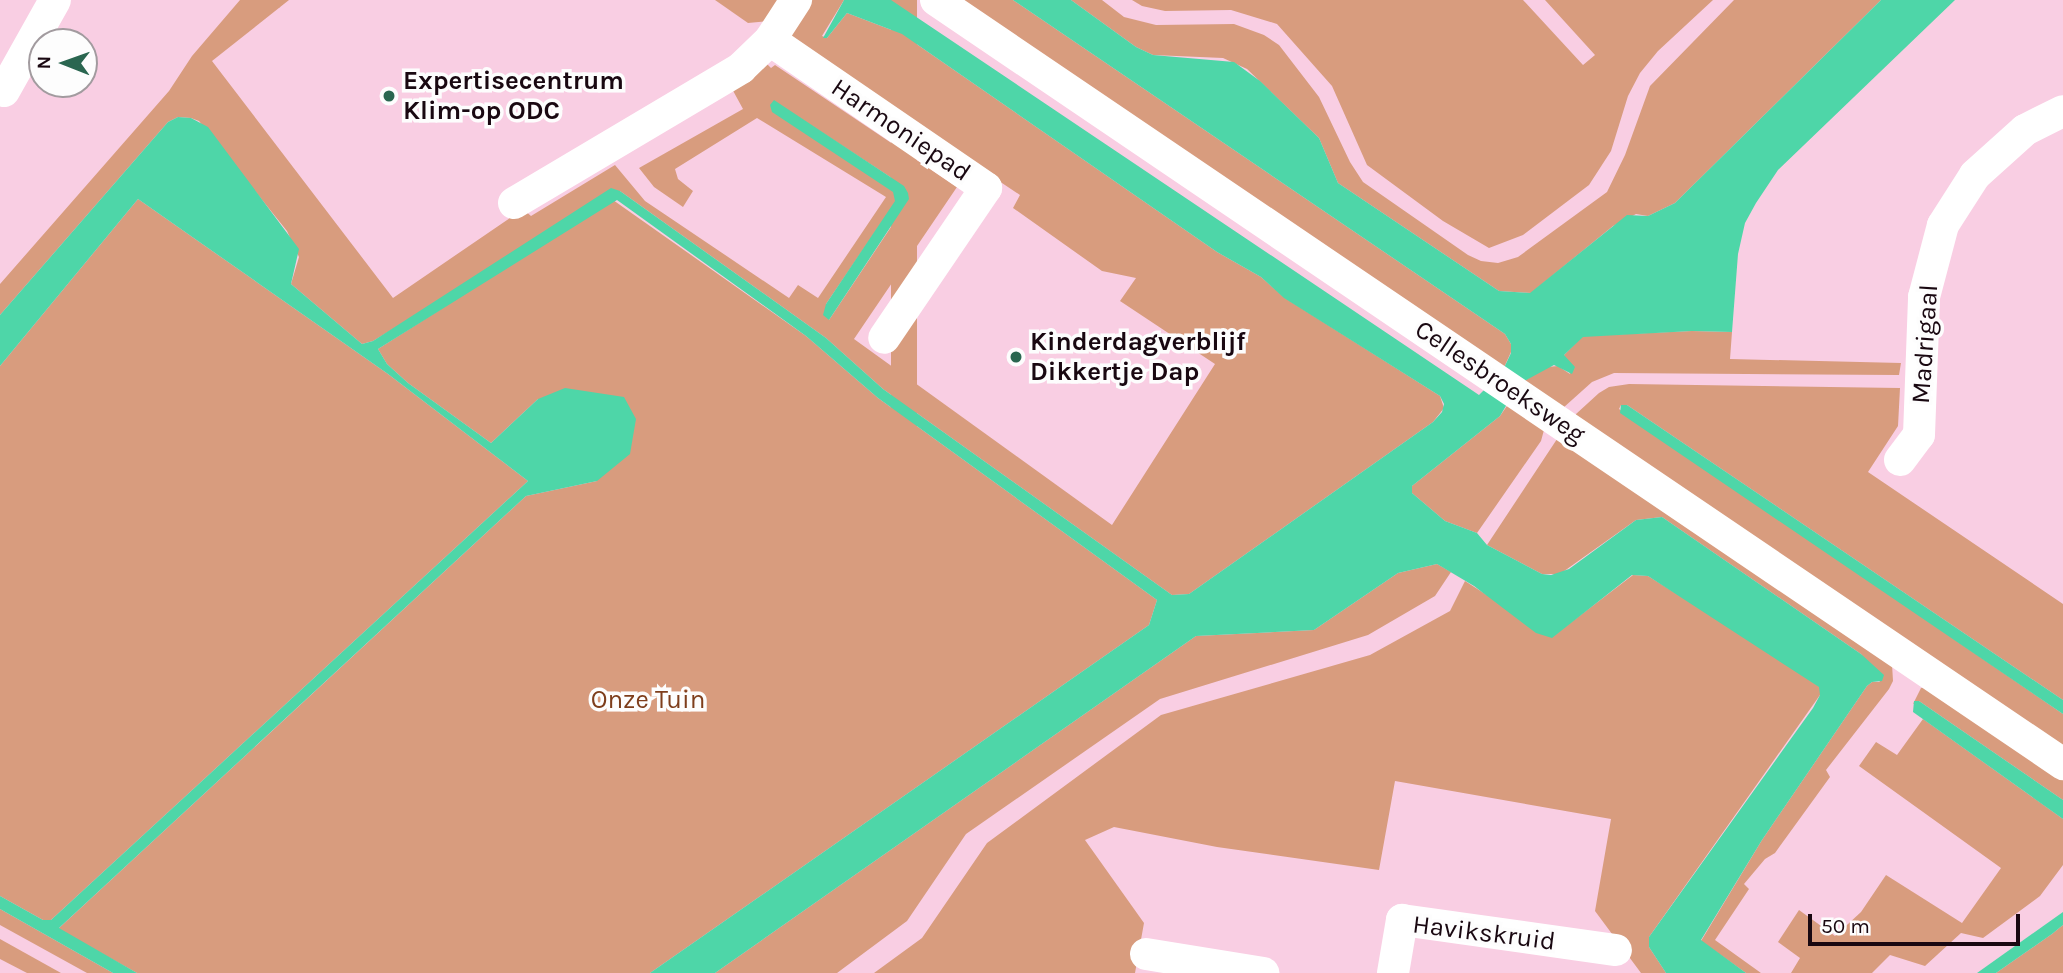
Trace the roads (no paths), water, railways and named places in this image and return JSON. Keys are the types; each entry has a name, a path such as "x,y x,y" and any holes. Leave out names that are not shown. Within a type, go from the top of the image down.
{"street":[{"path":"4,91 55,0"},
{"path":"514,203 740,68 770,40 796,0"},
{"name":"Cellesbroeksweg","path":"936,0 2063,764"},
{"name":"Harmoniepad","path":"770,40 986,188 884,338"},
{"name":"Madrigaal","path":"1900,460 1919,435 1924,297 1943,225 1975,175 2025,130 2063,111"},
{"name":"Havikskruid","path":"1393,973 1402,920 1616,950"},
{"path":"1146,954 1263,973"}],"place":[{"name":"Expertisecentrum Klim-op ODC","path":"389,96"},
{"name":"Kinderdagverblijf Dikkertje Dap","path":"1016,357"}],"park label":[{"name":"Onze Tuin","path":"648,700"}]}
